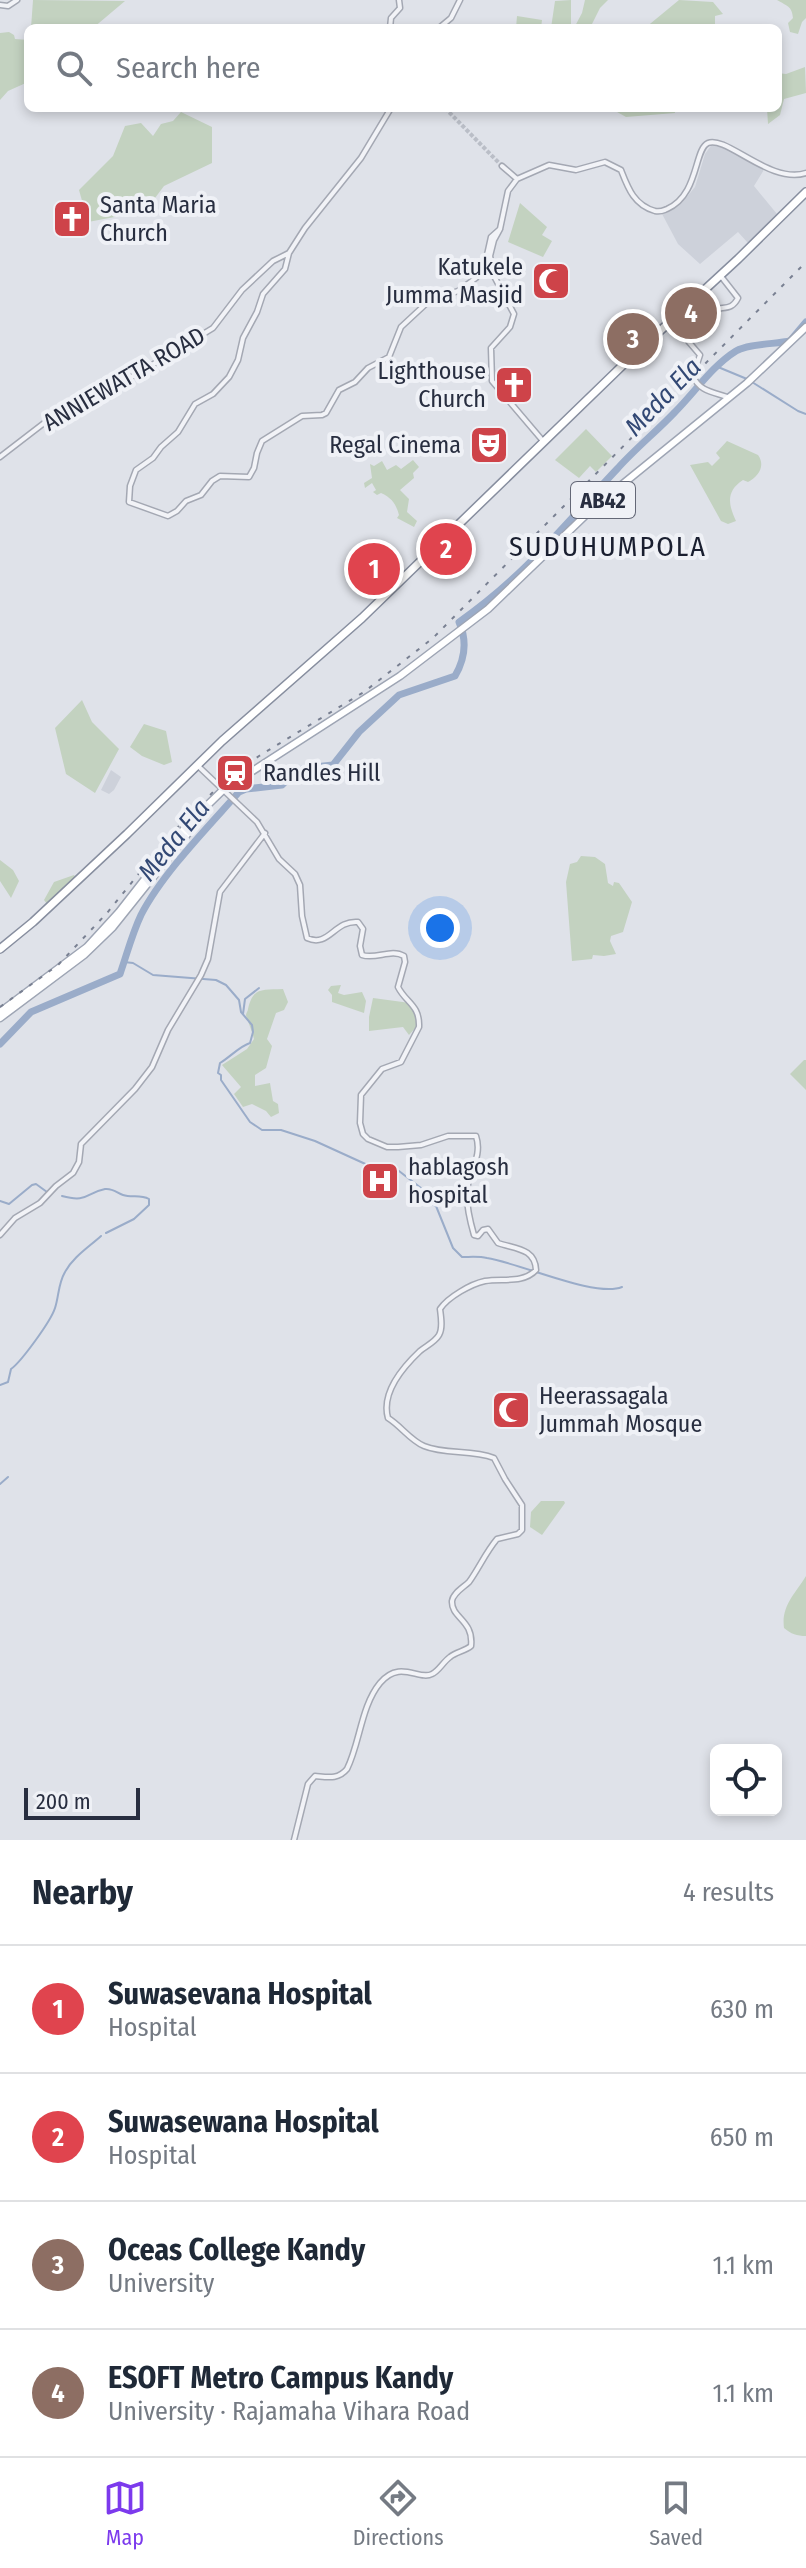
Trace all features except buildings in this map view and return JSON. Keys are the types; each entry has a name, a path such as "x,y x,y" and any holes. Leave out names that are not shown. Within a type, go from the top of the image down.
{"highway":[{"path":"0,949 55,902 197,765 362,618 543,441 806,192"}],"main road":[{"name":"AB42","path":"0,1015 84,955 113,927 187,833 242,777 384,687 463,628 509,591 592,509 747,383 806,327"}],"street":[{"path":"0,5 8,6 17,0"},
{"path":"390,24 391,18 400,8 399,0"},
{"path":"444,24 451,18 460,0"},
{"name":"ANNIEWATTA ROAD","path":"0,457 48,420 207,333 242,290 273,261 289,253 361,158 389,112"},
{"path":"543,441 492,381 491,348 510,327 514,314 494,276 490,256 500,229 508,191 517,179 549,165 576,170 605,162 621,170 632,196 648,207 661,211 673,206 691,185 704,144 712,141 720,142 753,162 782,174 806,173"},
{"path":"502,166 517,179"},
{"path":"289,253 285,269 266,290 229,377 213,394 195,404 178,432 153,458 136,470 130,486 129,502 168,516 186,501 201,495 220,476 249,477 262,441 281,432 302,416 326,413 339,390 389,357 401,327 429,301 458,291 476,278 485,264 491,237 500,229"},
{"path":"720,275 738,298 733,306 711,310 694,325 688,334 688,341 700,355 693,376 695,383 729,398"},
{"path":"197,765 265,833 279,859 295,874 300,885 307,938 312,941 326,938 342,924 353,921 361,924 363,929 362,955 372,957 396,952 404,956 398,987 414,1005 419,1027 403,1060 382,1069 364,1089 361,1095 361,1130 368,1139 387,1147 421,1145 441,1137 476,1136 476,1163 467,1191 474,1235 478,1236 488,1229 498,1243 524,1249 533,1258 534,1272 507,1281 483,1282 448,1300 440,1309 441,1330 438,1338 422,1349 403,1370 388,1396 386,1409 388,1418 422,1445 494,1458 522,1505 522,1530 518,1534 497,1539 466,1585 453,1596 455,1611 472,1635 471,1646 451,1655 432,1674 426,1676 405,1671 383,1680 370,1702 347,1769 332,1778 315,1776 308,1784 294,1840"},
{"path":"0,1235 15,1218 40,1203 73,1173 79,1162 81,1144 135,1089 152,1067 168,1030 208,959 220,892 265,833"}],"shaded area":[{"path":"713,143 719,143 765,168 754,186 777,214 748,243 738,232 700,264 678,244 661,212 685,199 695,187 705,154"},
{"path":"377,542 402,574 380,599 367,590 346,564"},
{"path":"111,770 121,777 109,794 101,790"}],"green space":[{"path":"33,0 125,1 98,24 31,24"},
{"path":"571,0 571,24 552,24 555,1"},
{"path":"585,0 608,0 592,24 576,24"},
{"path":"679,0 713,2 723,14 715,16 715,24 650,24"},
{"path":"777,0 806,0 806,18 798,34 790,32 788,23 793,18 790,9"},
{"path":"517,16 542,20 542,24 516,24"},
{"path":"9,32 15,39 24,40 24,84 8,91 0,100 0,33"},
{"path":"805,67 806,93 784,99 782,107 782,74"},
{"path":"181,112 212,127 212,163 164,186 152,202 120,216 88,222 79,190 113,156 125,126 141,123 153,136 161,124 173,121"},
{"path":"617,112 675,113 626,117"},
{"path":"767,112 781,112 780,115 768,124"},
{"path":"520,203 547,227 542,235 552,241 543,257 508,242"},
{"path":"586,429 612,456 596,472 590,466 579,478 555,460"},
{"path":"727,441 758,455 761,463 755,477 737,484 731,493 731,509 736,521 728,524 721,521 690,465 708,462 712,466 720,458 716,453"},
{"path":"413,460 419,467 413,473 414,478 400,490 409,499 407,512 417,521 414,527 397,518 398,511 391,499 373,492 376,490 372,483 365,488 364,483 372,478 370,464 374,466 382,461 387,470 396,465 401,469"},
{"path":"82,700 92,722 119,749 95,793 66,774 55,728"},
{"path":"144,724 166,731 172,762 164,765 130,747"},
{"path":"581,856 595,857 605,864 608,883 613,886 614,882 619,883 632,902 623,932 611,936 616,954 593,955 592,959 572,961 566,882 570,864 577,862"},
{"path":"0,860 13,870 19,881 11,898 0,881"},
{"path":"74,875 76,878 47,904 44,900 54,882"},
{"path":"341,985 338,993 362,992 366,1001 364,1013 332,1002 328,990 331,986"},
{"path":"283,989 288,1002 284,1010 276,1013 267,1039 272,1046 266,1068 255,1075 255,1086 270,1083 273,1101 278,1104 279,1113 271,1117 252,1104 243,1107 234,1094 241,1087 222,1065 247,1049 254,1039 246,1015 256,993"},
{"path":"373,998 410,1003 418,1017 418,1025 409,1035 403,1027 369,1031"},
{"path":"806,1060 806,1090 790,1074"},
{"path":"541,1501 565,1503 542,1535 530,1527 531,1512"},
{"path":"806,1576 806,1636 784,1628 784,1620 790,1600"}],"waterway":[{"name":"Meda Ela","path":"0,1044 31,1012 120,974 138,922 150,899 186,851 239,792 282,785 295,772 305,768 333,765 359,732 399,695 455,676 464,649 459,622 524,568 719,364 741,349 790,341 806,322"},
{"path":"718,367 747,379"},
{"path":"752,382 806,414"},
{"path":"124,962 133,963 153,975 216,980 226,985 239,1000 241,1012 252,1025 250,1043 220,1063 218,1073 250,1122 262,1130 281,1130 315,1141 372,1167 399,1171 421,1188 416,1196 436,1206 453,1248 462,1257 501,1261 594,1288 622,1287"},
{"path":"243,1014 245,999 259,988"},
{"path":"0,1201 9,1204 36,1184 47,1192"},
{"path":"62,1196 82,1198 108,1189 126,1196 149,1199 149,1205 134,1219 106,1233"},
{"path":"0,1385 8,1382 11,1369 48,1322 68,1267 101,1236"},
{"path":"0,1484 8,1477"}],"tunnel":[{"path":"449,112 502,166"}],"railway":[{"path":"0,1007 58,965 107,913 171,834 226,779 364,692 433,638 806,262"}],"place":[{"name":"Santa Maria Church","path":"72,219"},
{"name":"Katukele Jumma Masjid","path":"551,281"},
{"name":"ESOFT Metro Campus Kandy","path":"691,313"},
{"name":"Oceas College Kandy","path":"633,339"},
{"name":"Lighthouse Church","path":"514,385"},
{"name":"Regal Cinema","path":"489,445"},
{"name":"Suwasewana Hospital","path":"446,549"},
{"name":"Suwasevana Hospital","path":"374,569"},
{"name":"Randles Hill","path":"235,773"},
{"name":"hablagosh hospital","path":"380,1181"},
{"name":"Heerassagala Jummah Mosque","path":"511,1410"}],"district":[{"name":"SUDUHUMPOLA","path":"608,546"}]}
